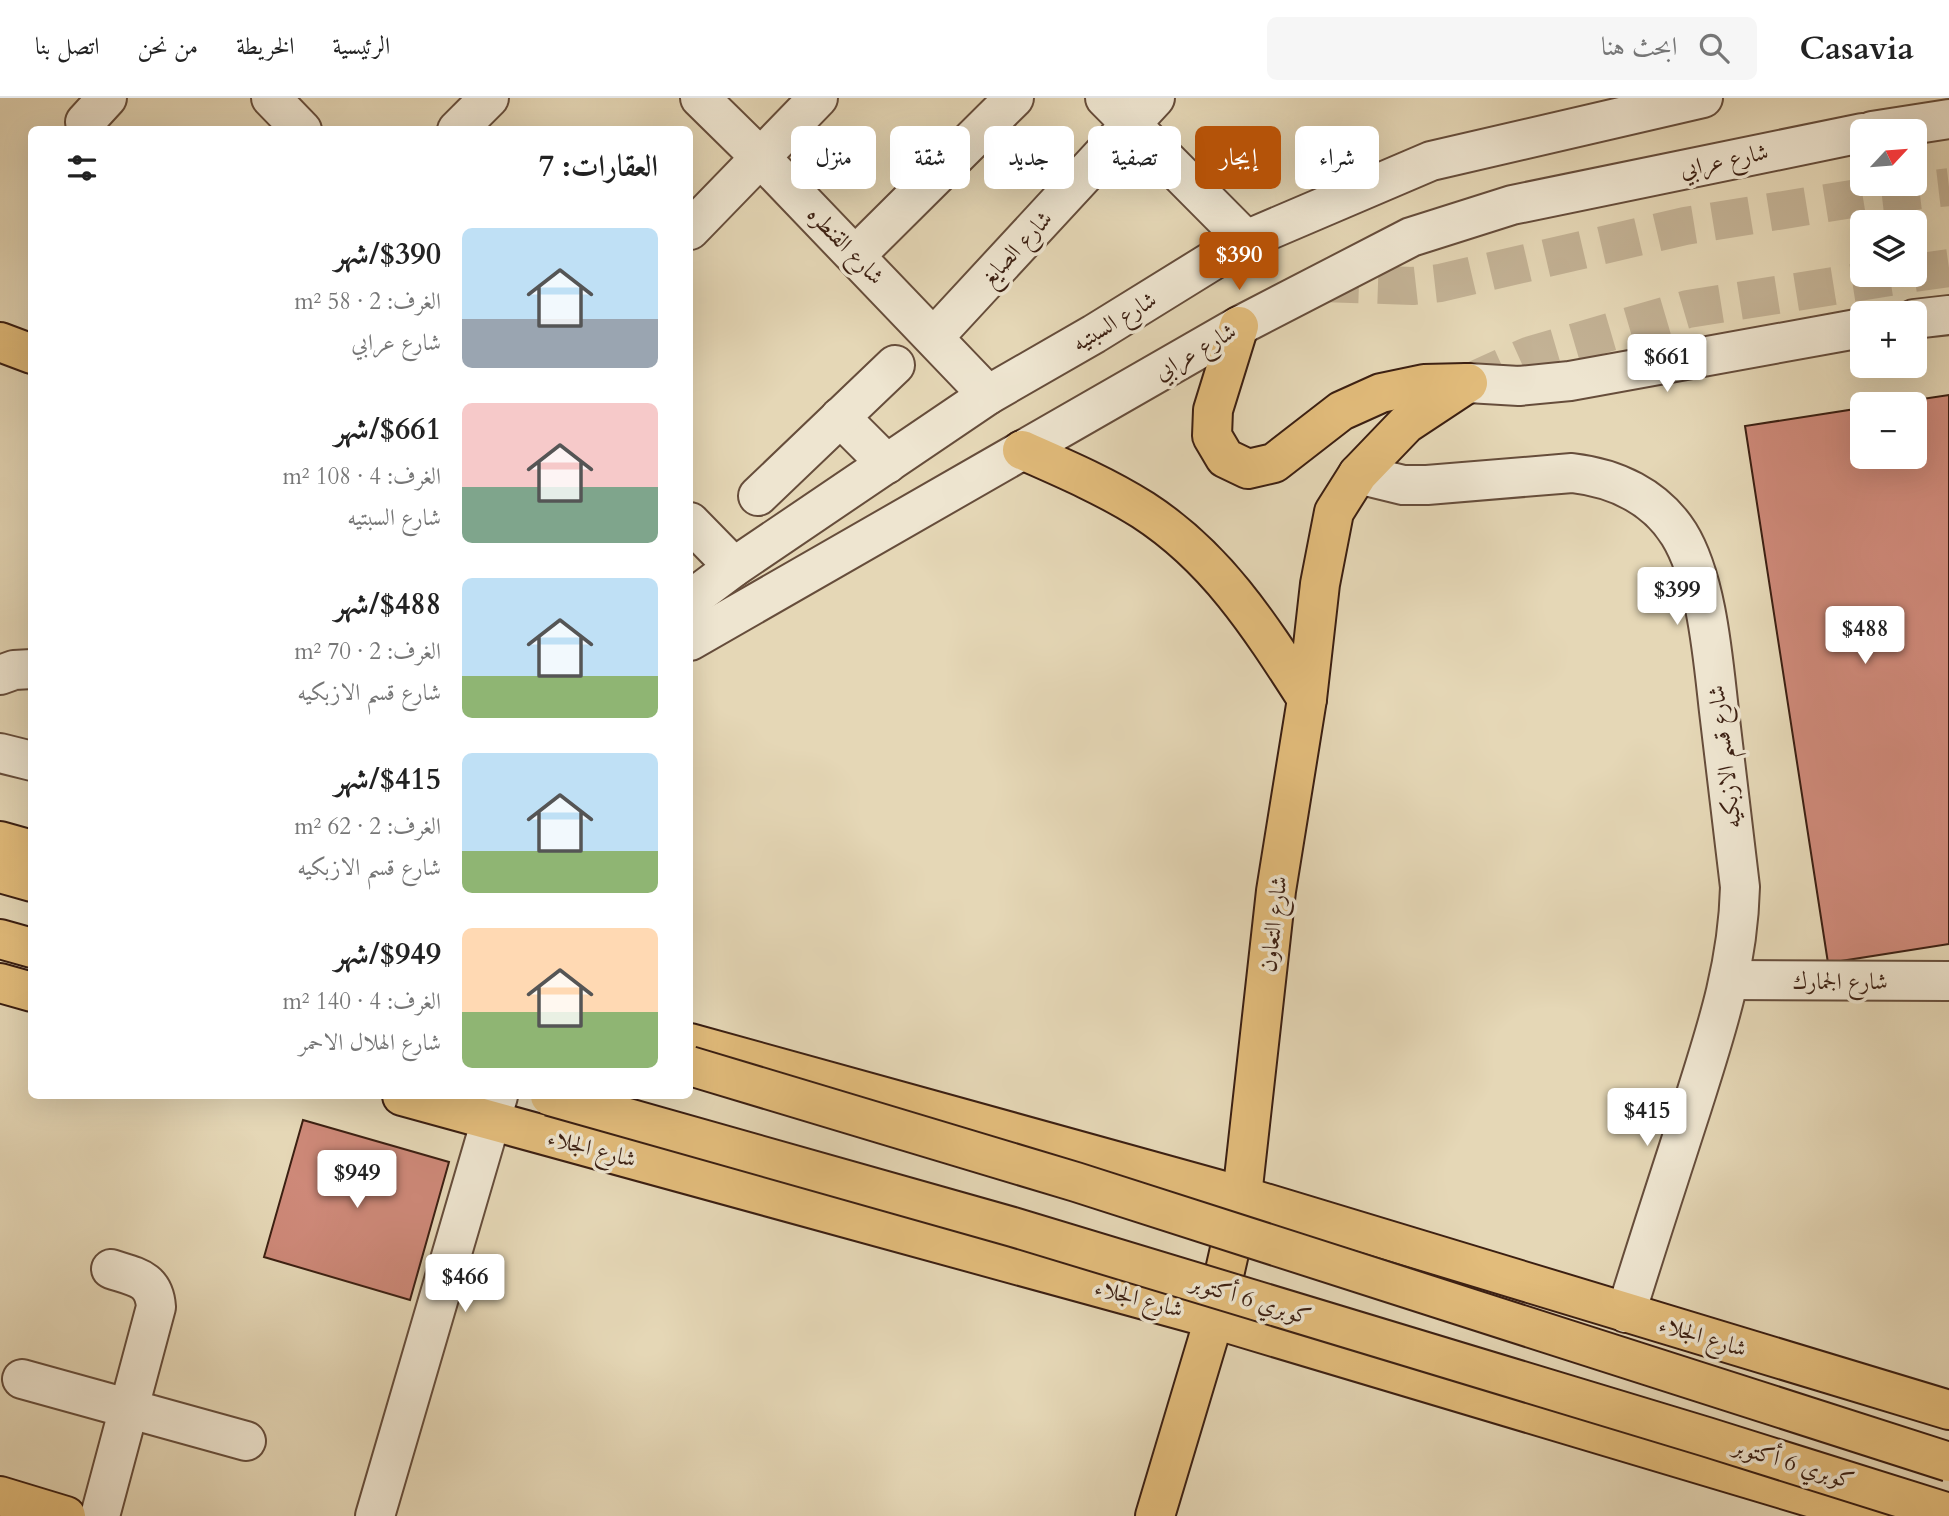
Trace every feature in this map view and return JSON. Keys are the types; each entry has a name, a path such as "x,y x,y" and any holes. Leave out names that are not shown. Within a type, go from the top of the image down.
{"main road":[{"path":"1239,326 1213,410 1212,436 1225,458 1248,469 1274,463 1341,411 1381,393 1424,384 1468,383"},
{"path":"0,342 28,352"},
{"name":"شارع التعاون","path":"1155,1516 1214,1319 1242,1196 1276,891 1307,699 1320,584 1334,512 1358,474 1406,424 1468,383"},
{"path":"1023,450 1131,503 1185,542 1224,580 1258,622 1307,699"},
{"path":"0,841 28,849"},
{"path":"0,873 28,881"},
{"path":"0,939 28,947"},
{"name":"شارع الجلاء","path":"693,1044 1242,1196 1949,1410"},
{"name":"كوبري 6 أكتوبر","path":"693,1067 1076,1182 1949,1462"},
{"name":"شارع الجلاء","path":"425,1099 494,1108 1873,1516"},
{"name":"كوبري 6 أكتوبر","path":"561,1099 1013,1227 1745,1448 1949,1513"},
{"path":"0,1496 66,1516"}],"street":[{"path":"271,98 298,126"},
{"path":"461,126 489,98"},
{"name":"شارع القنطره","path":"701,98 988,396"},
{"path":"693,227 818,98"},
{"path":"856,256 1014,98"},
{"name":"شارع السبتيه","path":"693,598 734,567 988,396 1246,240 1432,161 1703,98"},
{"path":"1130,107 1246,240"},
{"name":"شارع الصايغ","path":"934,337 1130,107"},
{"path":"1927,122 1949,119"},
{"name":"شارع عرابي","path":"693,639 1239,326 1411,237 1512,205 1850,135"},
{"path":"1927,318 1949,315"},
{"path":"1468,383 1519,386 1570,381 1850,330"},
{"path":"758,496 895,365"},
{"path":"840,417 887,464"},
{"name":"شارع قسم الازبكيه","path":"1358,474 1404,485 1572,472 1593,475 1634,491 1667,518 1680,536 1703,599 1740,887 1739,919 1730,980 1626,1313"},
{"path":"693,525 734,567"},
{"path":"0,675 14,670 28,670"},
{"path":"0,753 28,760"},
{"name":"شارع الجمارك","path":"1730,980 1949,981"},
{"path":"375,1516 494,1108"},
{"path":"100,1516 156,1307 155,1296 149,1285 140,1278 111,1269"},
{"path":"22,1379 246,1441"}],"building":[{"path":"1949,395 1949,944 1828,963 1745,426 1850,410 1850,469 1927,469 1927,398"},
{"path":"303,1120 449,1162 410,1300 264,1257"}],"tunnel":[{"path":"1321,283 1413,286 1440,283 1685,226 1864,197 1949,187"},
{"path":"1927,271 1949,268"},
{"path":"1468,383 1528,356 1688,309 1850,283"}]}
